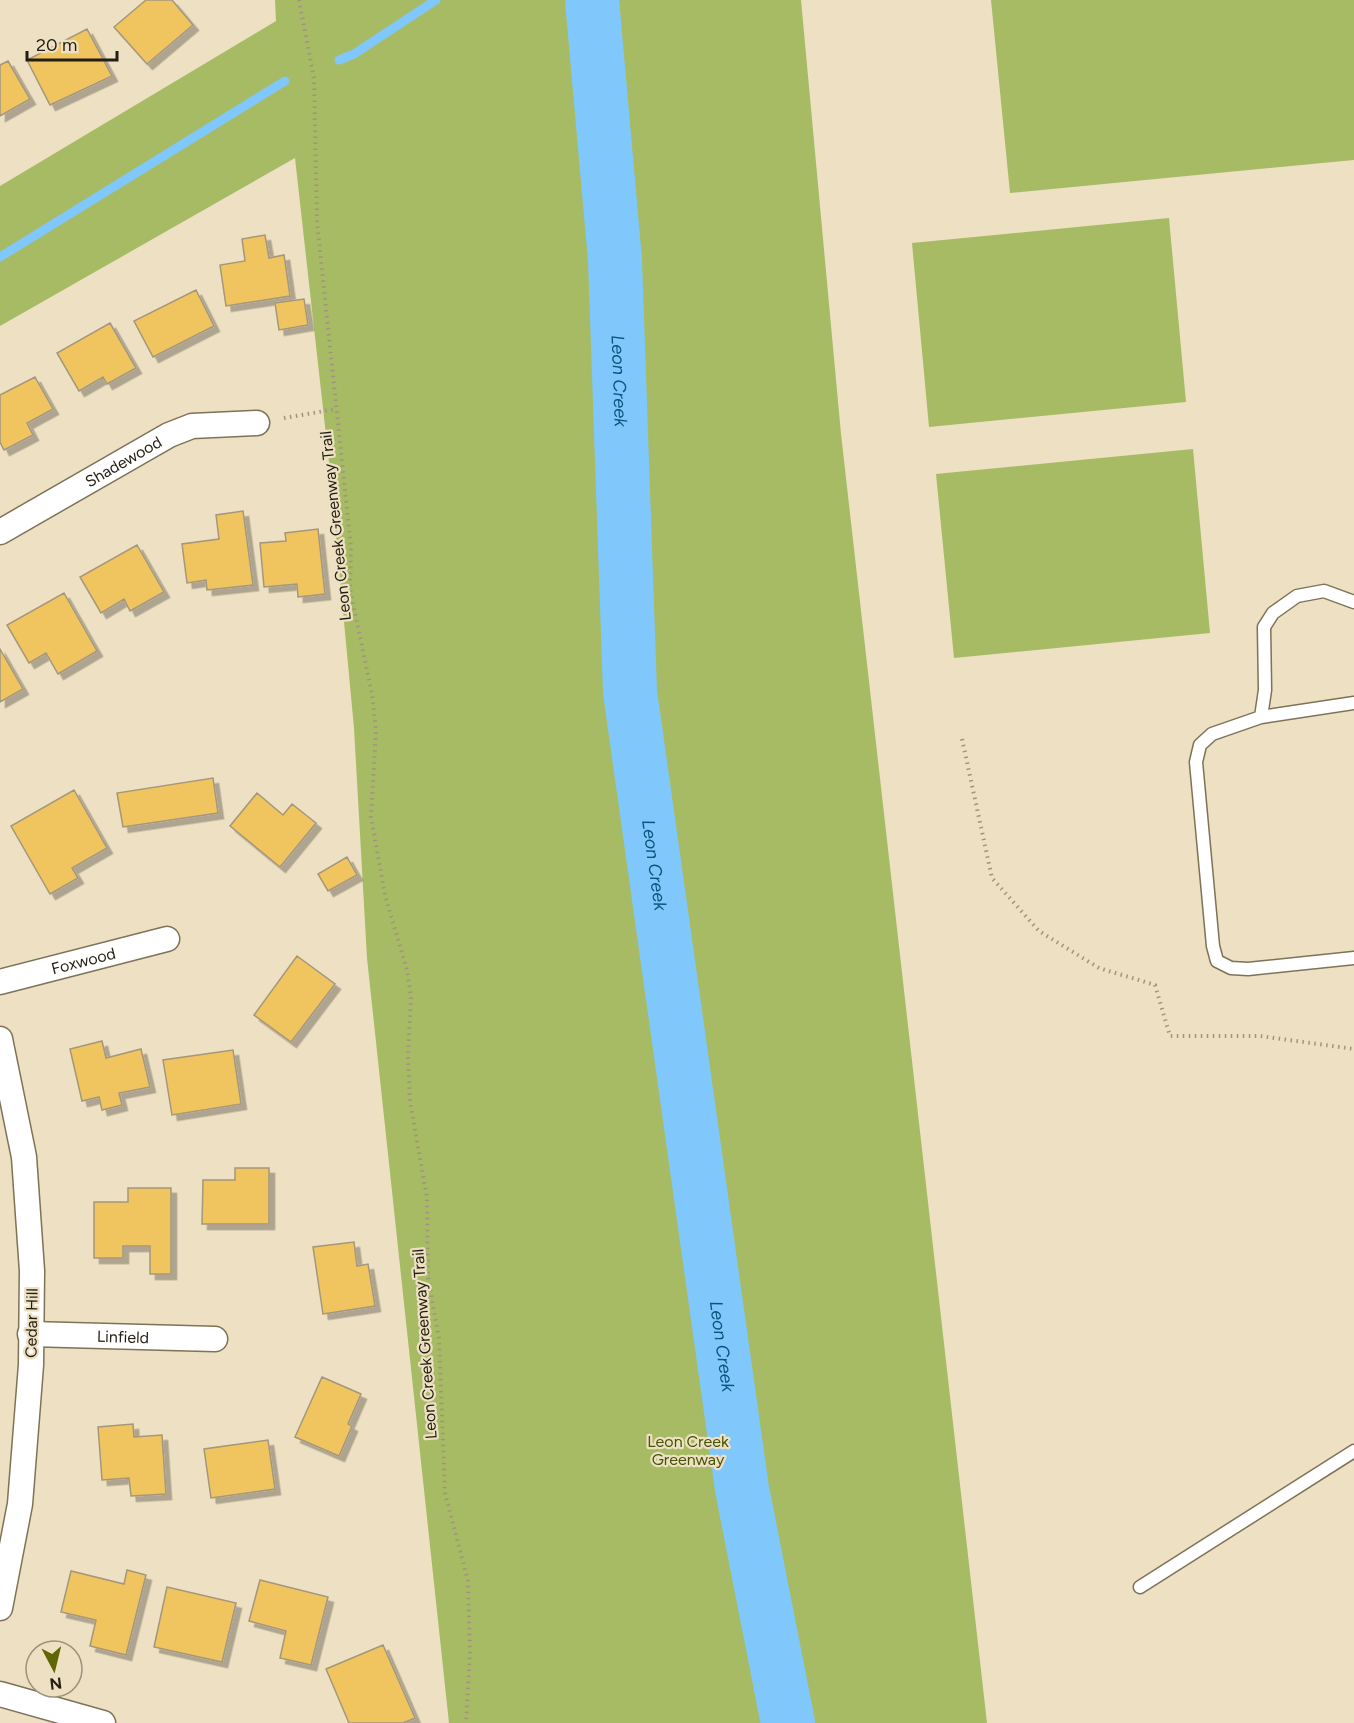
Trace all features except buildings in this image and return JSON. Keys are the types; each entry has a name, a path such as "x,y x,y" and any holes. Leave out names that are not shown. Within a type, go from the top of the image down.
{"street":[{"name":"Shadewood","path":"0,532 169,435 192,426 256,423"},
{"name":"Foxwood","path":"0,982 166,939"},
{"name":"Cedar Hill","path":"0,1039 24,1157 32,1272 31,1365 20,1504 0,1608"},
{"name":"Linfield","path":"30,1334 215,1339"},
{"path":"0,1694 103,1723"}],"lane":[{"path":"1261,717 1265,690 1264,627 1273,613 1297,596 1324,591 1354,602"},
{"path":"1354,704 1261,717 1212,734 1200,746 1196,762 1213,946 1217,961 1232,968 1248,969 1354,958"},
{"path":"1140,1587 1354,1451"}],"path":[{"name":"Leon Creek Greenway Trail","path":"299,0 314,78 317,222 351,548 350,589 372,694 376,730 371,817 385,896 407,970 411,997 408,1057 410,1101 427,1198 428,1277 439,1340 445,1493 468,1581 471,1617 466,1723"},
{"path":"256,423 336,409"},
{"path":"962,739 992,878 1039,931 1099,968 1155,985 1170,1036 1260,1036 1354,1048"}],"green space":[{"name":"Leon Creek Greenway","path":"275,0 801,0 841,434 987,1723 449,1723 367,958 354,728 329,462 295,158 0,326 0,186 276,21"},
{"path":"991,0 1354,0 1354,160 1010,193"},
{"path":"1169,218 1186,402 929,427 912,243"},
{"path":"1193,449 1210,633 954,658 936,474"}],"waterway":[{"path":"339,60 354,54 436,0"},
{"name":"Leon Creek","path":"592,0 615,260 630,692 742,1489 788,1723"},
{"path":"0,257 285,81"}]}
